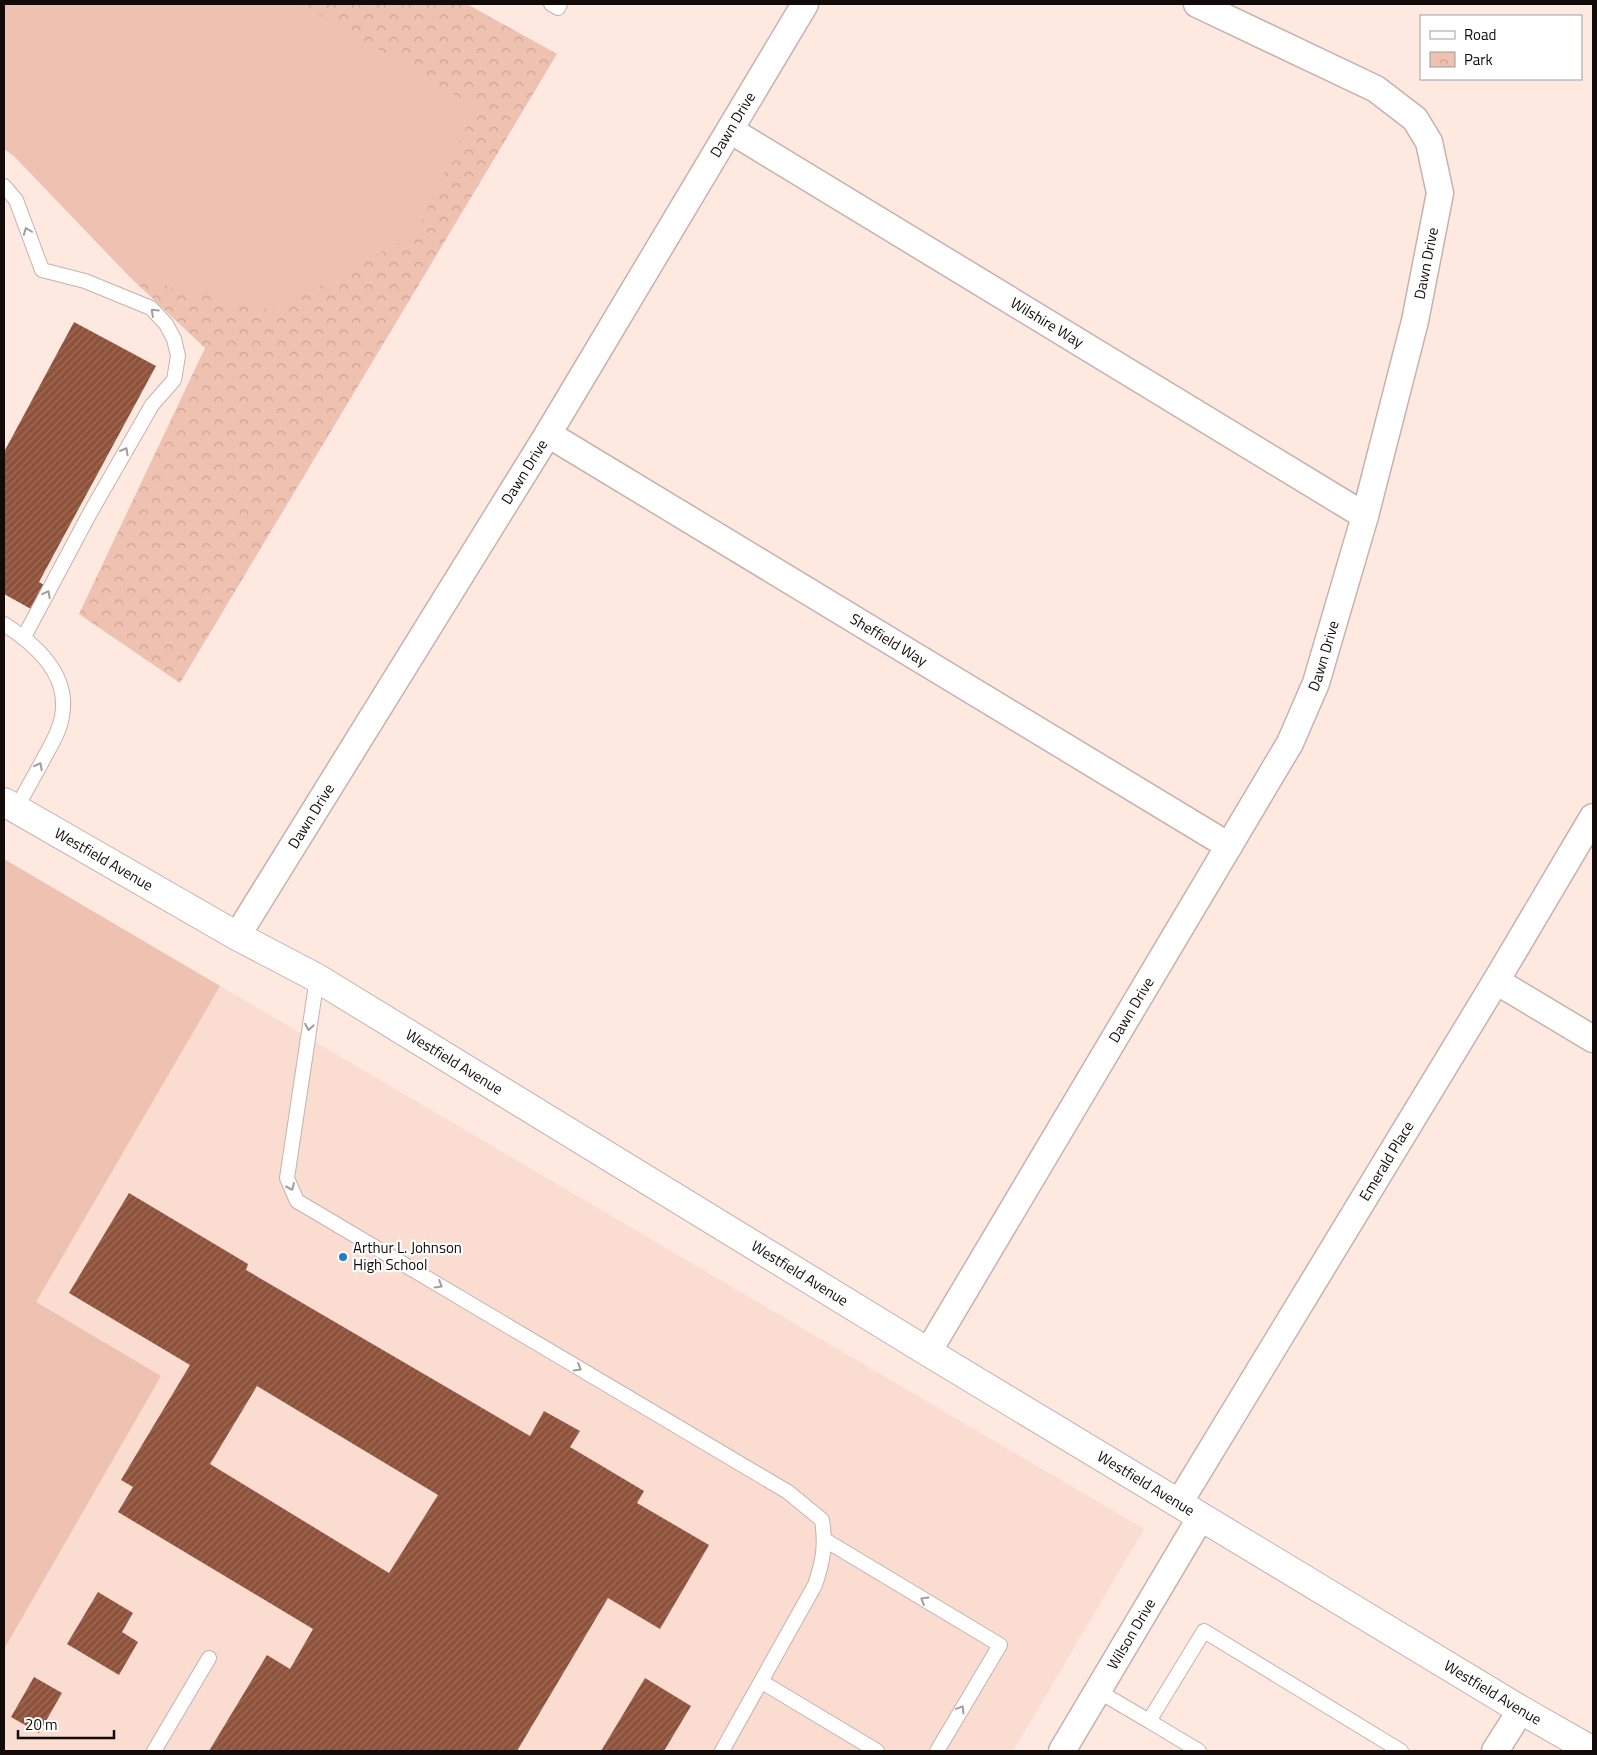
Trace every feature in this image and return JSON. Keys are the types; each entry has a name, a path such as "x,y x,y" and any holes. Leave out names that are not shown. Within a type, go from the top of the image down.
{"street":[{"name":"Dawn Drive","path":"237,936 548,434 805,4"},
{"name":"Dawn Drive","path":"928,1352 1290,743 1316,683 1365,516 1415,321 1440,193 1429,142 1415,119 1376,89 1197,4"},
{"name":"Wilshire Way","path":"730,130 1365,516"},
{"name":"Sheffield Way","path":"548,434 1229,846"},
{"name":"Westfield Avenue","path":"10,805 237,936 317,978 928,1352 1521,1710 1593,1751"},
{"name":"Emerald Place","path":"1190,1510 1593,817"},
{"path":"1496,982 1593,1039"},
{"name":"Wilson Drive","path":"1062,1751 1098,1691 1190,1510"},
{"path":"1495,1751 1521,1710"}],"lane":[{"path":"551,4 558,8 560,4"},
{"path":"4,186 16,200 42,270 85,281 151,308 166,324 174,339 178,356 174,380 147,413 90,513 24,637"},
{"path":"4,624 24,637 46,657 56,675 62,695 63,715 56,735 10,805"},
{"path":"317,978 287,1178 297,1200 780,1487 822,1520 825,1540 816,1586 722,1751"},
{"path":"825,1540 1000,1645 937,1751"},
{"path":"1148,1721 1204,1631 1401,1751"},
{"path":"154,1751 209,1658"},
{"path":"762,1682 877,1751"},
{"path":"1098,1691 1198,1751"}],"shaded area":[{"name":"Arthur L. Johnson High School","path":"4,859 1144,1529 1013,1751 4,1751"}],"green space":[{"path":"4,4 467,4 557,54 180,683 79,614 205,348 131,278 14,156 4,149"},
{"path":"4,4 301,4 476,107 416,233 274,311 131,278 14,156 4,149"},
{"path":"4,859 220,986 36,1302 161,1376 4,1649"}],"building":[{"path":"74,322 156,366 39,582 44,585 31,609 4,594 4,452"},
{"path":"129,1193 248,1264 246,1270 530,1436 544,1411 580,1431 570,1447 644,1491 637,1503 709,1545 660,1629 608,1598 517,1751 209,1751 267,1655 290,1669 313,1629 118,1512 133,1487 121,1480 190,1365 69,1293","holes":["257,1386 438,1495 389,1573 210,1464"]},
{"path":"98,1592 133,1613 122,1632 138,1642 119,1675 67,1644"},
{"path":"34,1677 62,1693 39,1733 11,1717"},
{"path":"645,1678 691,1706 664,1751 601,1751"}],"place":[{"name":"Arthur L. Johnson High School","path":"343,1257"}]}
